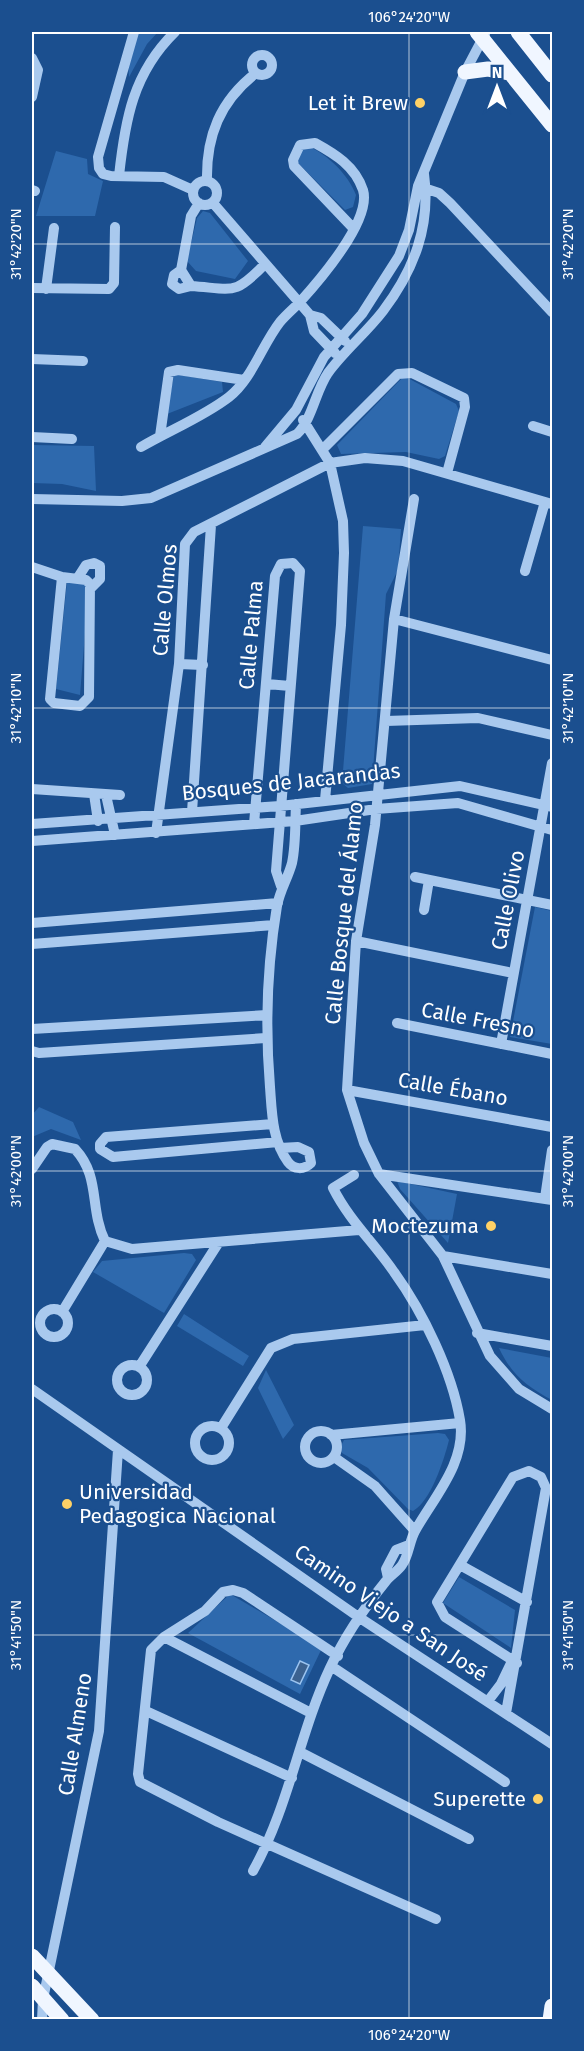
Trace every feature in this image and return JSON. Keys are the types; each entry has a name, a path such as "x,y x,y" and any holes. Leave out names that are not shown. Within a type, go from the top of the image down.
{"main road":[{"path":"518,32 552,75"},
{"path":"482,34 510,74 552,125"},
{"path":"465,72 488,69 510,74"},
{"path":"32,1956 92,2019"},
{"path":"32,1986 62,2019"},
{"path":"550,2019 552,2006"}],"street":[{"path":"134,32 98,163 103,174 164,177 177,180 193,190"},
{"path":"119,176 134,94 147,65 175,32"},
{"path":"265,448 296,410 311,377 331,349 362,314 399,256 409,230 424,174 482,34"},
{"path":"32,58 38,70 32,97"},
{"path":"207,181 206,158 218,116 238,88 256,74"},
{"path":"117,89 134,94"},
{"path":"141,447 230,397 244,380 272,332 299,303 354,229 362,208 363,192 357,178 336,155 315,143 304,143 293,160 294,166 354,229"},
{"path":"207,181 216,188 217,196 213,202 206,205 194,198 193,190 200,182 207,181"},
{"path":"422,187 439,193 450,203 552,312"},
{"path":"32,499 122,501 151,498 291,438 306,423 317,392 340,358 382,312 411,266 424,223 422,187"},
{"path":"213,202 310,315 314,331 340,358"},
{"path":"199,203 191,216 181,270 191,286 236,289 246,284 265,264"},
{"path":"32,288 105,291 114,283 115,227"},
{"path":"46,289 54,228"},
{"path":"310,315 321,318 351,346"},
{"path":"32,359 83,361"},
{"path":"160,436 166,375 169,372 178,370 244,380"},
{"path":"322,450 398,374 412,373 464,398 465,407 447,473"},
{"path":"296,410 330,463 340,500 344,553 341,625 325,800"},
{"path":"533,426 552,432"},
{"path":"32,437 72,439"},
{"path":"211,525 330,463 384,458 447,473 549,503 525,571"},
{"name":"Calle Bosque del Álamo","path":"414,500 394,619 376,809 356,941 347,1090 364,1143 379,1174 443,1256 477,1333 503,1374 519,1389 552,1409"},
{"name":"Calle Olmos","path":"156,833 178,664 185,543 194,532 211,525 192,812"},
{"name":"Calle Palma","path":"254,824 275,576 279,566 286,562 296,565 300,571 276,871 281,886"},
{"path":"77,579 86,565 94,563 100,566 100,579 92,588"},
{"path":"32,567 62,577 89,581 92,588 89,697 80,706 54,703 49,694 62,577"},
{"path":"394,619 552,660"},
{"path":"178,664 203,665"},
{"path":"267,684 290,686"},
{"path":"386,721 478,718 552,735"},
{"name":"Calle Olivo","path":"501,1044 528,899 547,828 552,763"},
{"name":"Bosques de Jacarandas","path":"32,824 280,806 377,793 460,786 549,806"},
{"path":"32,789 120,795"},
{"path":"94,794 98,821"},
{"path":"106,795 115,835"},
{"path":"32,841 295,821 376,809 458,802 547,828"},
{"path":"273,1124 106,1137 100,1144 100,1149 113,1157 279,1145 273,1124 266,1038 267,1015 274,925 281,886 292,860 296,804"},
{"path":"415,877 552,905"},
{"path":"424,910 429,879"},
{"path":"32,923 278,903"},
{"path":"161,914 163,936"},
{"path":"57,922 58,943"},
{"path":"32,944 163,936 274,925"},
{"path":"356,941 513,973"},
{"path":"32,1029 267,1015"},
{"name":"Calle Fresno","path":"397,1023 552,1054"},
{"path":"141,1024 142,1045"},
{"path":"32,1051 266,1038"},
{"name":"Calle Ébano","path":"347,1090 552,1127"},
{"path":"184,1131 188,1153"},
{"path":"32,1169 47,1147 52,1144 75,1149 92,1176 94,1210 105,1241"},
{"path":"379,1174 549,1199 552,1150"},
{"path":"253,1871 268,1843 292,1779 311,1713 331,1666 388,1578 386,1569 396,1550 409,1545 451,1471 460,1423 451,1386 425,1325 394,1272 359,1230 333,1188 354,1175"},
{"path":"105,1241 132,1249 359,1230"},
{"path":"62,1312 105,1241"},
{"path":"139,1367 219,1242"},
{"path":"443,1256 552,1274"},
{"path":"221,1428 271,1348 277,1344 293,1339 425,1325"},
{"path":"477,1333 552,1346"},
{"name":"Camino Viejo a San José","path":"32,1389 360,1618 552,1744"},
{"path":"331,1435 337,1448 334,1457 325,1463 314,1462 304,1449 311,1434 321,1431 331,1435 460,1423"},
{"name":"Calle Almeno","path":"42,2019 43,1999 50,1975 99,1731 118,1450"},
{"path":"334,1457 375,1486 416,1531"},
{"path":"506,1713 546,1488 537,1473 524,1471 513,1477 439,1597 438,1606 445,1617 515,1658"},
{"path":"460,1565 527,1602"},
{"path":"338,1656 243,1593 233,1590 224,1592 191,1622 164,1637 151,1650 138,1774 140,1782 218,1822 436,1919"},
{"path":"164,1637 311,1713"},
{"path":"488,1701 515,1658"},
{"path":"331,1666 505,1782"},
{"path":"146,1711 292,1779"},
{"path":"300,1752 469,1839"}],"shaded area":[{"path":"138,32 158,32 147,44 129,77 128,62"},
{"path":"308,146 330,160 343,173 356,195 353,207 345,210 297,162 301,148"},
{"path":"56,151 87,159 88,174 103,181 95,216 36,216"},
{"path":"203,211 210,213 248,261 235,279 196,271 187,261 197,218"},
{"path":"174,374 222,382 223,392 167,414"},
{"path":"404,376 456,404 459,411 445,456 439,459 406,452 341,454 337,445"},
{"path":"32,445 94,446 96,491 62,484 32,483"},
{"path":"363,526 401,529 398,570 386,594 372,784 348,788 342,783"},
{"path":"67,582 89,583 80,695 56,689"},
{"path":"535,907 552,911 552,1044 510,1037"},
{"path":"39,1107 73,1122 81,1140 51,1129 32,1137 32,1115"},
{"path":"397,1181 457,1194 448,1243 400,1189"},
{"path":"192,1254 196,1260 164,1313 93,1272 102,1261"},
{"path":"184,1314 249,1356 243,1366 177,1326"},
{"path":"499,1348 552,1358 552,1400 521,1379"},
{"path":"266,1370 294,1425 283,1439 258,1388"},
{"path":"445,1434 449,1440 444,1458 426,1498 413,1511 408,1509 368,1468 342,1453 341,1446 344,1440"},
{"path":"459,1577 515,1610 511,1648 443,1603"},
{"path":"230,1594 322,1648 300,1694 188,1633"},
{"path":"300,1661 309,1665 300,1684 291,1680"}],"place":[{"name":"Let it Brew","path":"420,103"},
{"name":"Moctezuma","path":"491,1226"},
{"name":"Universidad Pedagogica Nacional","path":"67,1504"},
{"name":"Superette","path":"538,1799"}]}
